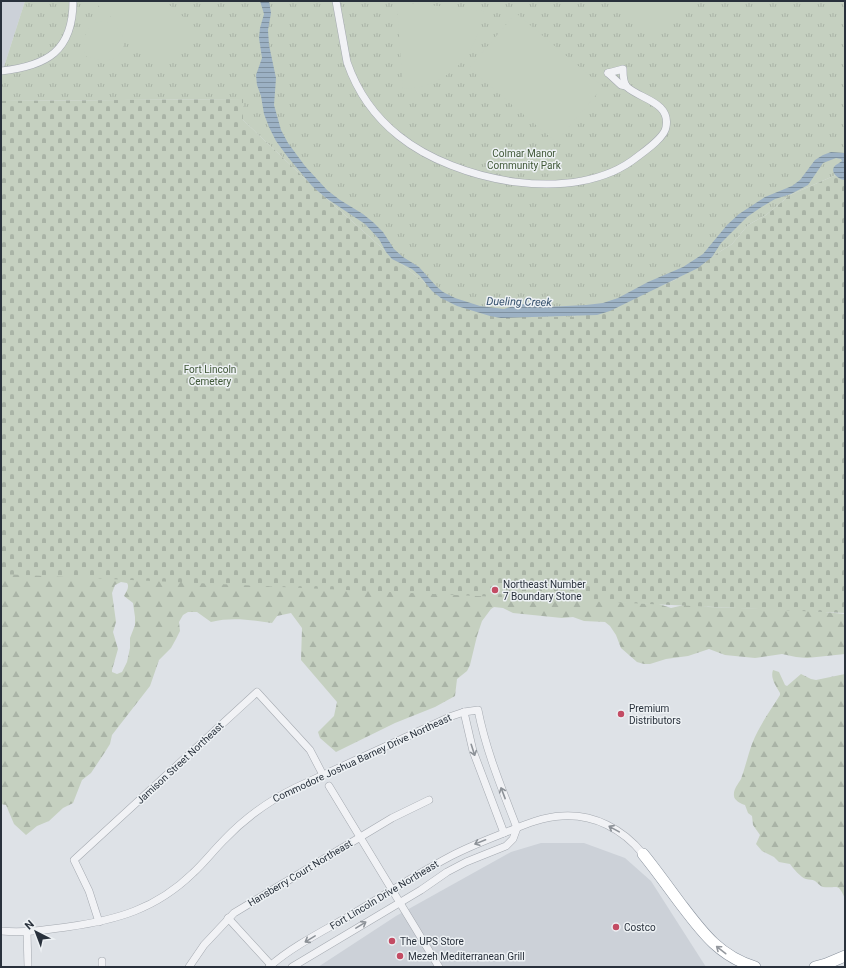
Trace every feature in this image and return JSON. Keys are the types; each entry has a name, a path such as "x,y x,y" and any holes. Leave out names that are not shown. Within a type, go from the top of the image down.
{"highway":[{"path":"643,854 711,942 730,956 755,967"},
{"path":"815,967 845,956"},
{"path":"833,967 845,960"}],"street":[{"path":"1,71 33,66 49,58 56,52 67,35 72,16 72,1"},
{"path":"336,1 347,62 366,101 399,137 448,164 478,174 516,182 553,185 598,178 630,163 661,136 666,129 667,121 664,112 657,105 626,86"},
{"name":"Jamison Street Northeast","path":"99,922 89,892 74,860 257,692 310,750 323,775"},
{"name":"Commodore Joshua Barney Drive Northeast","path":"1,931 27,932 99,922 132,913 167,894 192,874 232,832 257,810 291,790 452,716 464,712 478,710 488,754 517,828"},
{"path":"464,712 473,751 504,833"},
{"path":"329,786 439,967"},
{"name":"Hansberry Court Northeast","path":"190,967 204,945 228,918 259,897 392,818 429,800"},
{"name":"Fort Lincoln Drive Northeast","path":"270,966 294,949 451,856 472,846 536,821 554,817 570,816 587,818 616,829 628,838 643,854"},
{"name":"Fort Lincoln Drive Northeast","path":"292,967 453,869 466,862 506,846 513,839 517,828"},
{"path":"228,918 270,966"},
{"path":"27,932 28,967"}],"shaded area":[{"path":"1,1 25,1 1,76"},
{"path":"541,843 584,843 625,858 651,881 706,967 318,967 396,916 511,852"}],"green space":[{"name":"Colmar Manor Community Park","path":"25,1 845,1 845,171 790,195 766,215 748,225 732,244 675,280 607,307 572,317 530,317 448,301 390,255 318,191 243,120 243,99 1,101 1,76"},
{"path":"93,1 165,1 197,29 164,65"},
{"path":"619,1 686,1 654,34"},
{"path":"401,2 484,11 477,36 465,58 448,74 437,81 422,87 403,89 397,6"},
{"path":"516,13 603,87 556,142 469,68"},
{"path":"103,21 113,25 121,33 124,43 123,48 118,56 112,59 101,60 87,57 84,54 86,33 91,25"},
{"name":"Fort Lincoln Cemetery","path":"243,99 243,120 318,191 390,255 448,301 530,317 572,317 607,307 675,280 732,244 748,225 766,215 790,195 845,171 845,613 1,574 1,101"},
{"path":"1,570 659,604 671,608 684,605 699,605 708,607 805,610 845,614 845,654 807,658 782,654 755,658 725,655 709,649 688,656 644,664 637,662 621,648 616,635 610,626 605,622 584,621 573,617 562,618 513,613 503,608 494,607 482,621 470,665 467,671 457,679 455,696 435,707 395,723 336,752 320,738 318,732 334,716 337,702 301,660 302,628 291,613 277,616 272,623 234,619 211,622 197,612 188,612 183,615 179,622 180,631 171,648 159,660 150,686 112,735 110,744 91,773 82,780 73,803 63,808 49,821 37,826 26,835 14,824 6,805 1,804","holes":["121,582 127,583 128,588 124,596 133,603 135,625 130,638 130,648 127,662 122,672 117,674 112,672 118,649 113,632 116,622 112,593 115,585"]},
{"path":"773,670 779,672 785,685 787,686 801,674 816,680 845,674 845,899 839,888 823,887 814,880 804,878 797,873 790,864 779,862 774,857 762,851 756,844 760,835 753,825 752,816 748,813 745,805 738,802 734,797 735,789 741,779 755,737 780,695 773,679"}],"water":[{"path":"260,1 269,1 271,13 268,30 269,45 276,78 274,105 281,130 288,143 305,166 327,190 374,223 383,232 394,249 403,257 419,267 443,292 455,298 480,306 504,309 519,304 546,307 586,305 603,303 618,298 648,282 683,267 703,254 727,225 739,214 765,197 792,186 800,180 815,160 823,155 831,152 845,153 845,180 838,177 833,172 835,166 842,161 841,159 836,158 823,163 808,185 791,194 775,199 747,217 721,243 712,257 698,268 610,311 597,315 501,318 457,306 441,298 432,291 420,276 412,269 392,259 386,252 379,239 365,224 326,198 312,186 276,141 264,114 261,96 257,85 256,75 262,58 259,38 264,14"}],"place":[{"name":"Northeast Number 7 Boundary Stone","path":"495,590"},
{"name":"Premium Distributors","path":"621,714"},
{"name":"Costco","path":"616,927"},
{"name":"The UPS Store","path":"392,941"},
{"name":"Mezeh Mediterranean Grill","path":"400,956"}],"water label":[{"name":"Dueling Creek","path":"519,302"}]}
